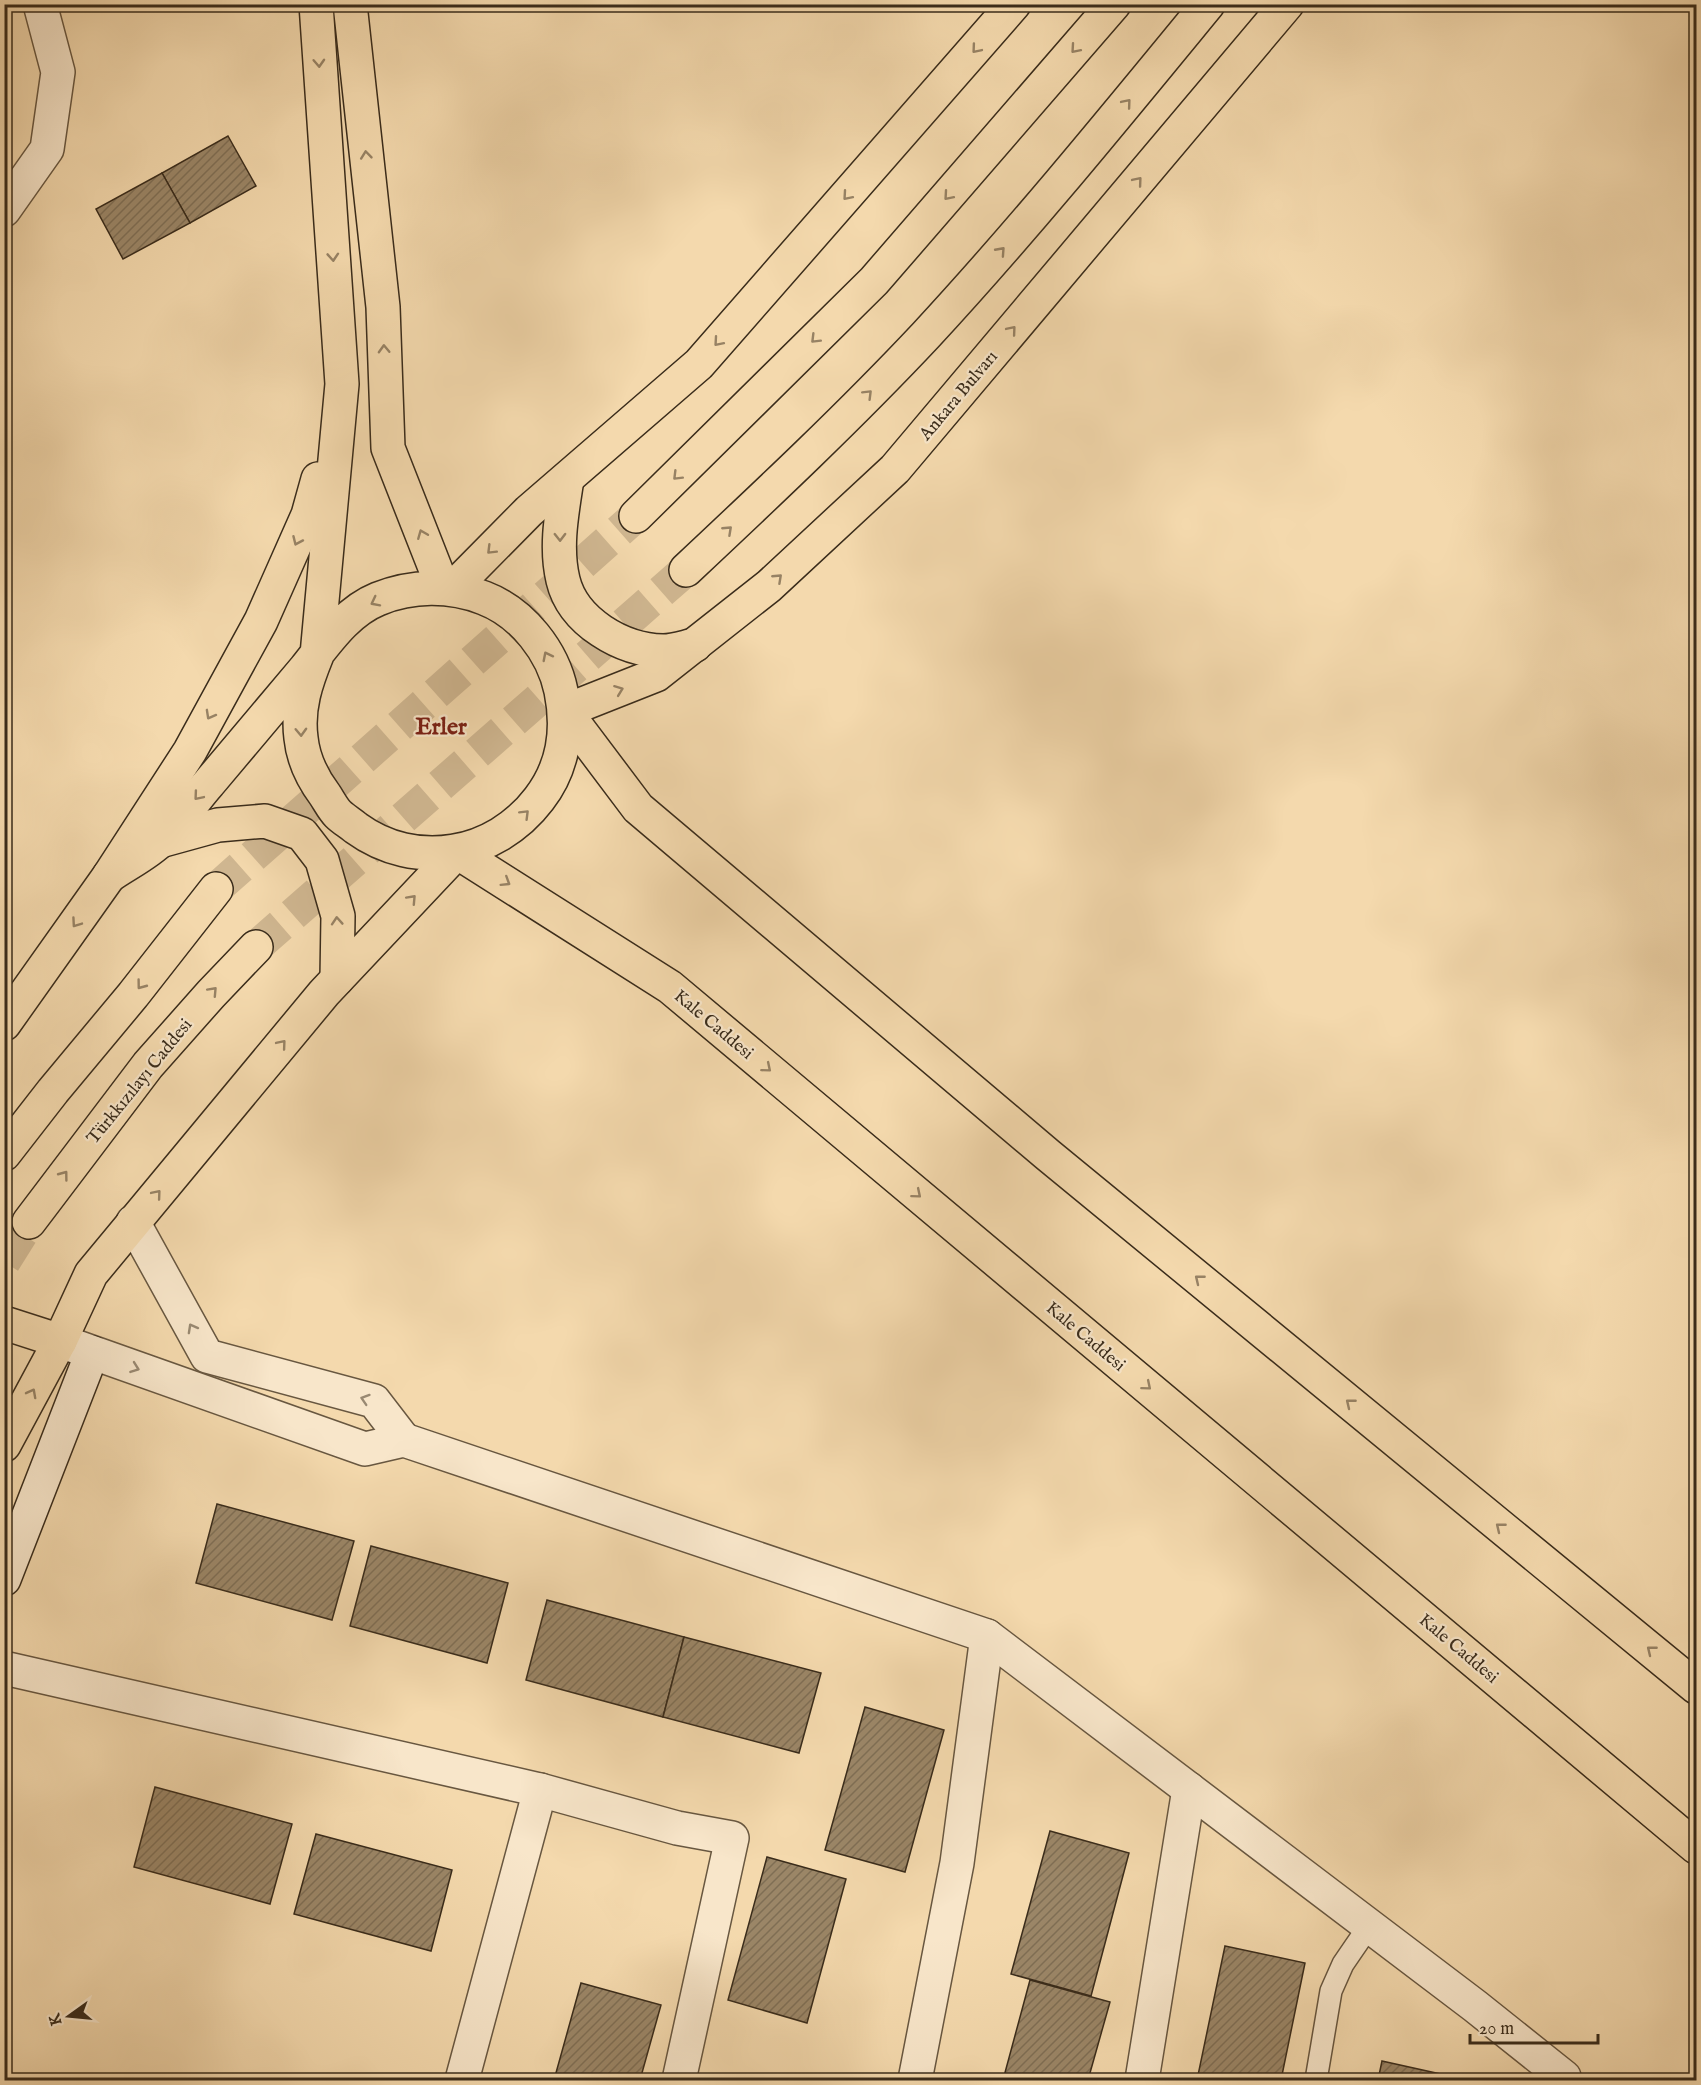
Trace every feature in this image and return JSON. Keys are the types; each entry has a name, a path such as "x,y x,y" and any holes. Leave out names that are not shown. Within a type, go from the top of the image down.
{"main road":[{"path":"110,876 160,841 316,655 342,622 376,599 415,588 447,588 486,598 517,617 541,644 558,676 565,711 564,739 558,766 545,791 507,831 483,844 457,852 414,852 373,840 338,814 313,779 301,738 301,706 302,695 316,655 342,384 316,4"},
{"path":"350,4 383,307 388,448 447,588"},
{"path":"447,588 529,512 699,364 1014,4"},
{"path":"636,516 874,281 1114,4"},
{"path":"686,570 796,467 925,336 1052,194 1208,4"},
{"name":"Ankara Bulvarı","path":"565,711 657,675 769,586 895,469 1287,4"},
{"path":"4,1024 110,876 190,751 261,621 309,515 342,384"},
{"path":"567,479 560,528 561,572 564,584 579,609 602,632 637,646 663,651 695,645"},
{"path":"565,711 638,808 1048,1155 1696,1687"},
{"path":"160,841 218,825 265,821 302,834 322,860 338,916 337,979"},
{"path":"4,1445 60,1341 91,1274 337,979 457,852"},
{"name":"Kale Caddesi","path":"457,852 551,909 670,987 1696,1847"},
{"path":"4,1154 216,889"},
{"name":"Türkkızılayı Caddesi","path":"29,1222 148,1065 256,947"},
{"path":"4,1323 60,1341"}],"street":[{"path":"4,210 47,149 58,72 40,4"},
{"path":"133,1222 207,1356 374,1401 404,1440"},
{"path":"60,1341 365,1449 404,1440 987,1636 1484,2013 1564,2077 1564,2080"},
{"path":"4,1579 92,1353"},
{"path":"915,2080 957,1863 987,1636"},
{"path":"4,1668 540,1790 676,1828 732,1838 679,2080"},
{"path":"1142,2080 1189,1789"},
{"path":"462,2080 540,1790"}],"lane":[{"path":"1316,2080 1331,1991 1343,1964 1369,1926"}],"building":[{"path":"228,136 256,186 190,223 162,173"},
{"path":"162,173 190,223 123,259 96,209"},
{"path":"217,1504 354,1541 332,1620 196,1583"},
{"path":"371,1546 508,1583 487,1663 350,1626"},
{"path":"547,1600 684,1637 663,1717 526,1680"},
{"path":"684,1637 821,1673 799,1753 663,1717"},
{"path":"865,1707 944,1730 905,1872 825,1850"},
{"path":"155,1787 292,1824 270,1904 134,1867"},
{"path":"1050,1831 1129,1853 1091,1996 1011,1974"},
{"path":"316,1834 452,1870 431,1951 294,1914"},
{"path":"767,1857 846,1879 807,2023 728,2000"},
{"path":"1225,1946 1305,1963 1281,2080 1197,2080"},
{"path":"1030,1980 1110,2002 1088,2080 1003,2080"},
{"path":"581,1983 661,2005 640,2080 554,2080"},
{"path":"1382,2061 1463,2079 1378,2080"}],"tunnel":[{"path":"216,889 636,516"},
{"path":"256,947 686,570"},
{"path":"4,1262 29,1222"}],"district":[{"name":"Erler","path":"441,726"}]}
